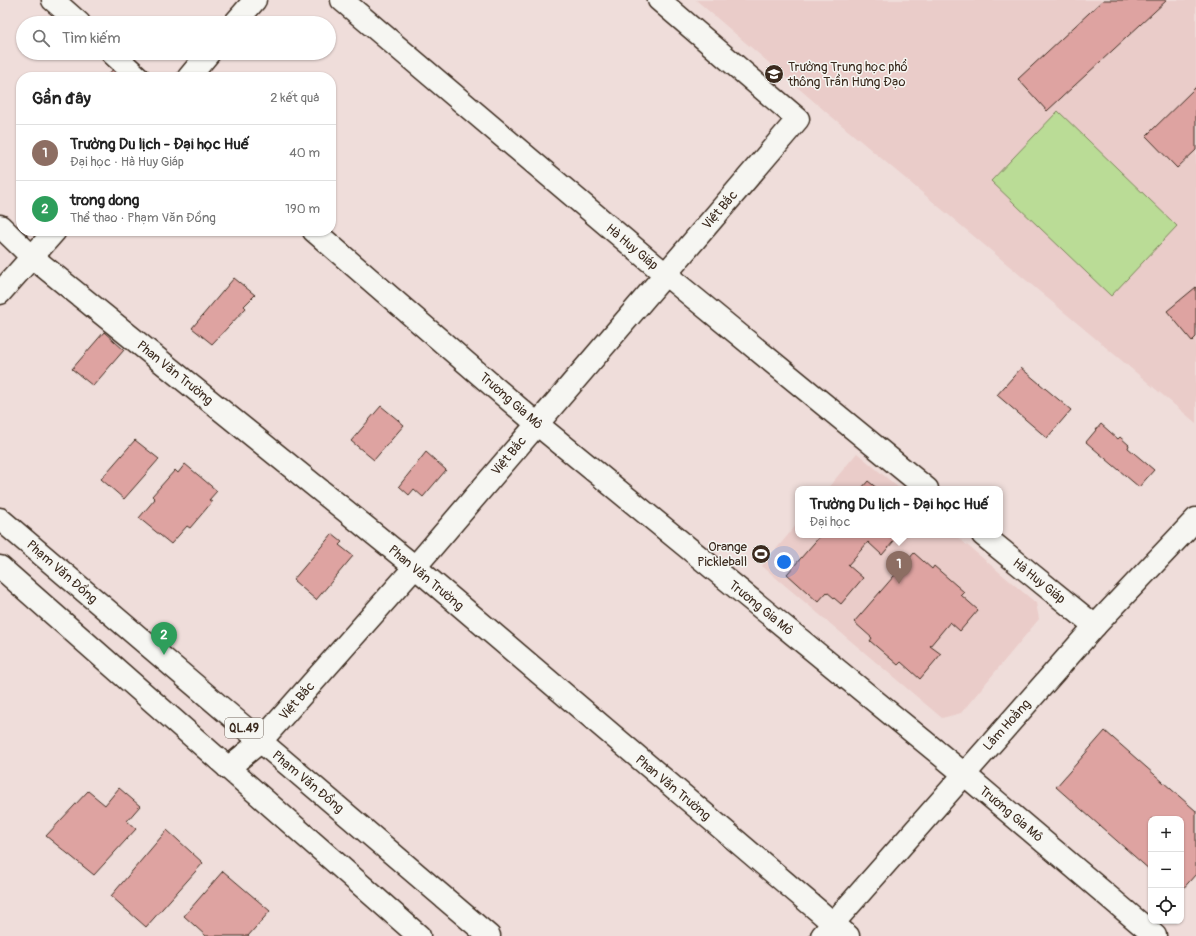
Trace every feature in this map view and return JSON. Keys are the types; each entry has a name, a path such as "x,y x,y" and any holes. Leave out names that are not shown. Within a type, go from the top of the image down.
{"street":[{"path":"53,0 70,16"},
{"path":"241,16 255,0"},
{"name":"Hà Huy Giáp","path":"342,0 665,274 923,486"},
{"name":"Việt Bắc","path":"228,768 260,742 415,567 798,119 659,0"},
{"path":"120,60 133,72"},
{"path":"193,72 203,60"},
{"name":"Phan Văn Trường","path":"0,226 32,257 415,567 835,932"},
{"path":"0,293 51,236"},
{"name":"Trương Gia Mô","path":"320,236 537,424 964,774 1155,936"},
{"name":"Phạm Văn Đồng","path":"0,519 489,936"},
{"name":"Lâm Hoằng","path":"835,932 964,774 1094,626 1196,519"},
{"name":"Hà Huy Giáp","path":"987,538 1094,626"},
{"path":"0,567 420,936"}],"shaded area":[{"path":"696,0 1196,0 1196,423 825,111"},
{"path":"857,453 896,486 830,486"},
{"path":"795,527 795,538 959,538 1036,603 1039,619 961,713 942,718 762,566"}],"green space":[{"path":"1058,111 1177,226 1111,296 991,181"}],"building":[{"path":"1103,0 1167,0 1047,111 1018,79"},
{"path":"115,67 120,72 110,72"},
{"path":"1196,87 1196,150 1177,168 1146,136"},
{"path":"234,278 255,295 244,306 246,308 212,344 192,328"},
{"path":"1196,287 1196,337 1192,341 1167,311"},
{"path":"104,332 124,350 93,386 72,369"},
{"path":"1021,368 1071,410 1047,438 997,395"},
{"path":"381,406 404,425 374,460 351,441"},
{"path":"1101,424 1118,439 1120,437 1129,445 1128,448 1154,470 1139,487 1086,442"},
{"path":"135,440 159,459 124,499 101,479"},
{"path":"426,452 446,470 423,497 414,489 409,495 399,486"},
{"path":"185,464 217,491 209,500 212,502 190,528 187,526 171,544 139,518 155,499 152,496 175,470 178,473"},
{"path":"868,481 874,486 864,486"},
{"path":"332,534 342,542 339,545 353,556 316,600 293,580"},
{"path":"818,538 896,538 882,555 868,542 848,565 863,578 841,604 827,592 818,602 787,574"},
{"path":"914,553 932,569 934,566 964,592 961,595 978,610 960,631 950,622 930,646 941,654 920,679 901,662 898,665 870,641 872,638 854,622"},
{"path":"1105,731 1196,811 1196,874 1184,888 1184,816 1148,816 1148,868 1056,787"},
{"path":"119,788 140,806 127,821 136,829 94,875 46,836 88,791 105,805"},
{"path":"167,830 203,863 146,927 111,896"},
{"path":"223,871 270,911 248,936 206,936 184,916"}],"place":[{"name":"Trường Trung học phổ thông Trần Hưng Đạo","path":"774,74"},
{"name":"Orange Pickleball","path":"761,554"},
{"name":"Trường Du lịch - Đại học Huế","path":"899,584"},
{"name":"trong dong","path":"164,655"}]}
